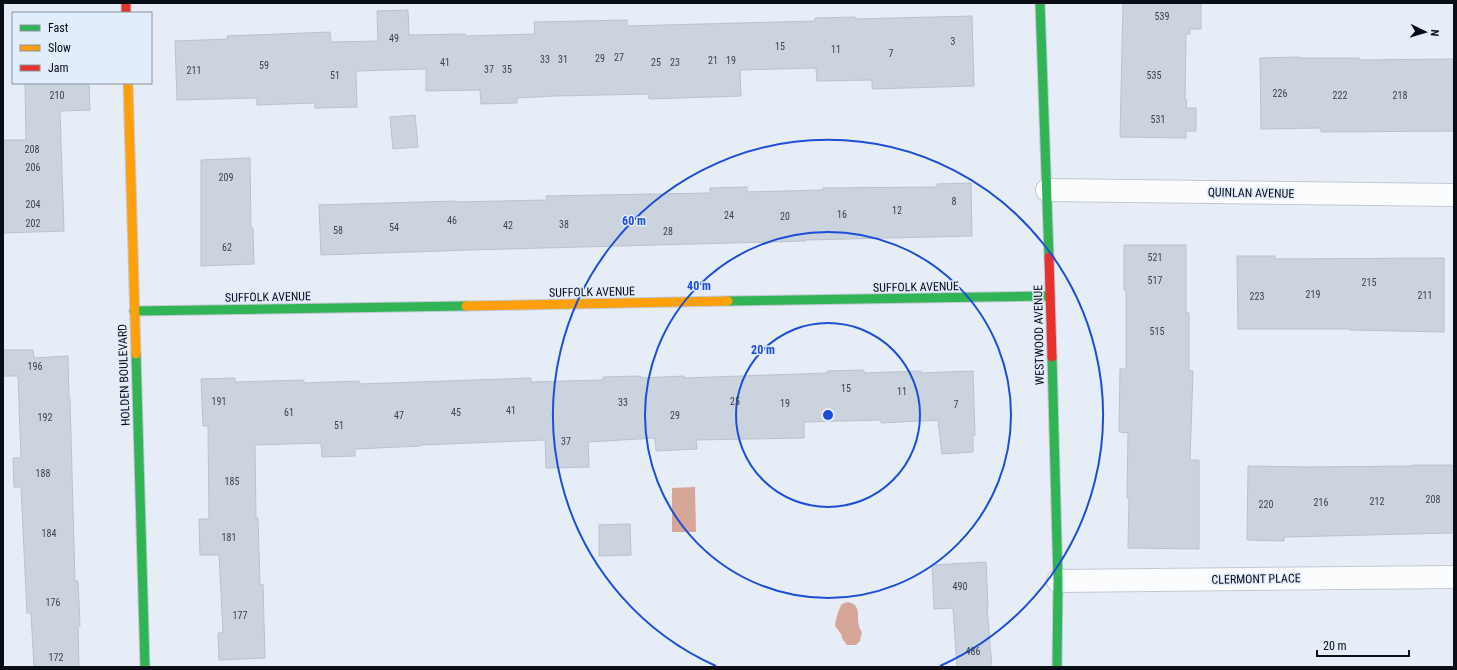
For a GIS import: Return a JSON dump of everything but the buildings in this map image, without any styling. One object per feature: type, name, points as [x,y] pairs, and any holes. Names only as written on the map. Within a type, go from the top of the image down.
[{"type":"street","name":"WESTWOOD AVENUE","points":[[1040,3],[1058,581],[1057,667]]},
{"type":"street","name":"HOLDEN BOULEVARD","points":[[128,84],[146,667]]},
{"type":"street","name":"QUINLAN AVENUE","points":[[1047,190],[1454,195]]},
{"type":"street","name":"SUFFOLK AVENUE","points":[[134,311],[1050,296]]},
{"type":"street","name":"CLERMONT PLACE","points":[[1058,581],[1454,577]]},
{"type":"shaded area","points":[[695,487],[696,532],[672,532],[672,488]]},
{"type":"shaded area","points":[[848,602],[853,604],[858,610],[858,623],[862,632],[860,641],[856,645],[847,645],[835,626],[837,615],[842,604]]},
{"type":"traffic: fast","points":[[1040,3],[1049,257]]},
{"type":"traffic: fast","points":[[728,301],[1050,296]]},
{"type":"traffic: fast","points":[[134,311],[466,306]]},
{"type":"traffic: fast","points":[[136,354],[145,667]]},
{"type":"traffic: fast","points":[[1052,357],[1058,581],[1057,667]]},
{"type":"traffic: slow","points":[[128,84],[136,354]]},
{"type":"traffic: slow","points":[[466,306],[728,301]]},
{"type":"traffic: jam","points":[[126,3],[126,12]]},
{"type":"traffic: jam","points":[[1049,257],[1052,357]]}]
